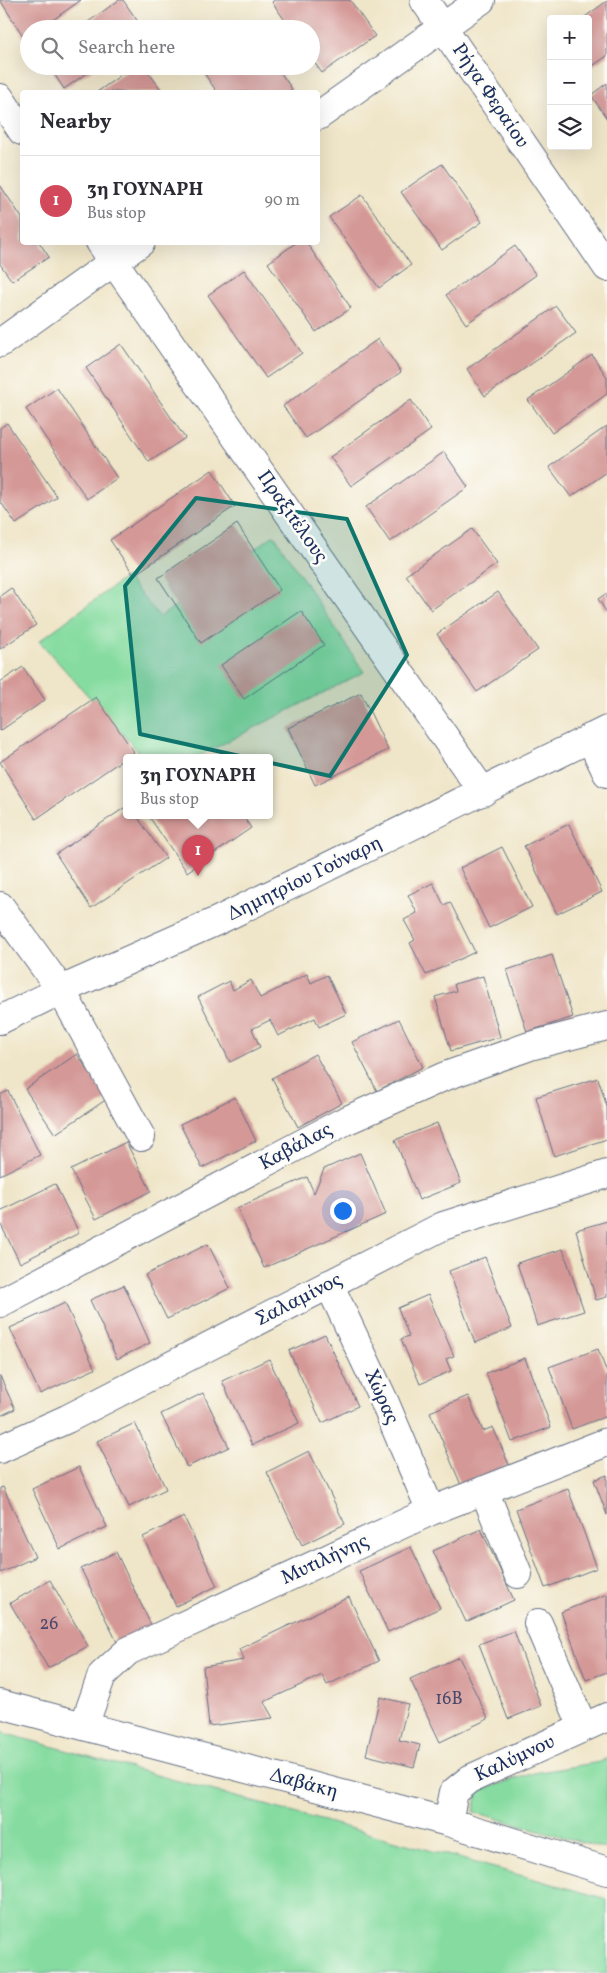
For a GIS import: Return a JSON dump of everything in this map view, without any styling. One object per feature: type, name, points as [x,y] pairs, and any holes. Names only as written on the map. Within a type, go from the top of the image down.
[{"type":"street","name":"Ρήγα Φεραίου","points":[[424,0],[607,267]]},
{"type":"street","points":[[320,115],[480,0]]},
{"type":"street","points":[[0,98],[20,128]]},
{"type":"street","points":[[0,343],[107,252],[131,245]]},
{"type":"street","name":"Πραξιτέλους","points":[[107,252],[483,792]]},
{"type":"street","points":[[599,734],[607,773]]},
{"type":"street","name":"Δημητρίου Γούναρη","points":[[0,1020],[61,990],[217,921],[599,734]]},
{"type":"street","points":[[0,906],[61,990],[141,1137]]},
{"type":"street","name":"Καβάλας","points":[[0,1304],[352,1118],[443,1077],[530,1046],[607,1026]]},
{"type":"street","name":"Σαλαμίνος","points":[[0,1449],[76,1415],[443,1226],[607,1174]]},
{"type":"street","name":"Χώρας","points":[[329,1284],[385,1404],[431,1511]]},
{"type":"street","name":"Μυτιλήνης","points":[[84,1726],[102,1675],[128,1651],[431,1511],[607,1442]]},
{"type":"street","points":[[484,1490],[518,1574]]},
{"type":"street","points":[[538,1623],[595,1722]]},
{"type":"street","name":"Δαβάκη","points":[[0,1704],[448,1822],[607,1871]]},
{"type":"street","name":"Καλύμνου","points":[[448,1822],[454,1792],[470,1779],[595,1722]]},
{"type":"highlighted area","points":[[196,498],[347,519],[407,655],[330,776],[140,734],[125,586]]},
{"type":"green space","points":[[274,535],[364,672],[203,754],[140,754],[39,641],[126,577],[160,617]]},
{"type":"green space","points":[[0,1732],[607,1899],[607,1973],[0,1973]]},
{"type":"green space","points":[[607,1758],[607,1849],[474,1812],[478,1791],[534,1773],[600,1762]]},
{"type":"building","points":[[0,0],[81,0],[53,20],[20,20],[20,31]]},
{"type":"building","points":[[119,0],[123,0],[137,20],[91,20]]},
{"type":"building","points":[[274,0],[350,0],[375,36],[322,73],[320,70],[320,20],[285,20],[272,2]]},
{"type":"building","points":[[607,1],[607,56],[592,66],[592,15],[588,15]]},
{"type":"building","points":[[55,75],[84,75],[64,89]]},
{"type":"building","points":[[121,75],[151,75],[162,90],[100,90]]},
{"type":"building","points":[[205,75],[282,75],[292,89],[291,90],[216,90]]},
{"type":"building","points":[[607,83],[607,119],[592,96],[592,94]]},
{"type":"building","points":[[442,164],[482,222],[442,250],[401,192]]},
{"type":"building","points":[[0,185],[20,215],[20,245],[41,245],[49,257],[12,281],[0,264]]},
{"type":"building","points":[[362,195],[411,265],[379,288],[329,217]]},
{"type":"building","points":[[293,245],[308,245],[351,308],[316,332],[268,263]]},
{"type":"building","points":[[515,246],[536,275],[466,324],[446,295]]},
{"type":"building","points":[[244,270],[302,353],[266,378],[208,295]]},
{"type":"building","points":[[556,306],[576,333],[485,396],[467,369]]},
{"type":"building","points":[[378,339],[401,372],[306,438],[283,406]]},
{"type":"building","points":[[121,344],[185,438],[149,462],[86,368]]},
{"type":"building","points":[[592,355],[607,377],[607,394],[552,433],[528,400]]},
{"type":"building","points":[[57,388],[117,478],[87,499],[26,409]]},
{"type":"building","points":[[411,400],[431,430],[351,486],[330,457]]},
{"type":"building","points":[[7,423],[57,497],[16,524],[0,501],[0,428]]},
{"type":"building","points":[[607,426],[607,472],[571,497],[549,467]]},
{"type":"building","points":[[444,452],[468,487],[390,542],[366,507]]},
{"type":"building","points":[[212,470],[235,506],[134,575],[110,540]]},
{"type":"building","points":[[237,524],[280,590],[201,643],[158,578]]},
{"type":"building","points":[[472,529],[497,564],[431,610],[406,575]]},
{"type":"building","points":[[11,588],[36,625],[0,649],[0,596]]},
{"type":"building","points":[[498,592],[538,650],[477,692],[437,634]]},
{"type":"building","points":[[607,593],[607,613],[598,599]]},
{"type":"building","points":[[301,611],[324,645],[244,699],[221,665]]},
{"type":"building","points":[[23,667],[45,700],[0,731],[0,682]]},
{"type":"building","points":[[361,693],[388,750],[315,785],[288,728]]},
{"type":"building","points":[[96,697],[134,752],[123,754],[123,760],[36,819],[0,762]]},
{"type":"building","points":[[123,809],[123,819],[139,819],[166,858],[91,908],[56,854]]},
{"type":"building","points":[[151,819],[245,819],[251,828],[187,872]]},
{"type":"building","points":[[569,824],[602,892],[557,914],[524,846]]},
{"type":"building","points":[[502,847],[532,907],[489,928],[460,868]]},
{"type":"building","points":[[433,883],[444,905],[450,902],[475,952],[426,975],[410,943],[415,940],[404,920],[417,913],[408,895]]},
{"type":"building","points":[[552,955],[573,1017],[527,1032],[507,970]]},
{"type":"building","points":[[307,974],[311,983],[327,975],[346,1014],[319,1027],[315,1018],[278,1036],[270,1020],[252,1029],[260,1047],[230,1062],[198,997],[229,981],[233,990],[251,980],[260,998]]},
{"type":"building","points":[[483,976],[500,1037],[451,1051],[435,997],[456,991],[454,984]]},
{"type":"building","points":[[399,1019],[423,1067],[377,1091],[352,1042]]},
{"type":"building","points":[[77,1054],[107,1099],[55,1134],[25,1089]]},
{"type":"building","points":[[315,1054],[342,1103],[298,1127],[272,1078]]},
{"type":"building","points":[[598,1078],[607,1107],[607,1139],[554,1156],[536,1097]]},
{"type":"building","points":[[8,1091],[40,1155],[0,1175],[0,1095]]},
{"type":"building","points":[[235,1097],[256,1141],[202,1168],[180,1124]]},
{"type":"building","points":[[437,1123],[461,1183],[419,1200],[395,1140]]},
{"type":"building","points":[[126,1142],[151,1191],[96,1219],[71,1170]]},
{"type":"building","points":[[360,1153],[386,1214],[264,1268],[237,1208],[307,1177],[314,1193],[324,1169]]},
{"type":"building","points":[[55,1184],[79,1233],[20,1263],[0,1223],[0,1211]]},
{"type":"building","points":[[607,1221],[607,1297],[596,1300],[576,1230]]},
{"type":"building","points":[[208,1244],[230,1288],[167,1319],[145,1275]]},
{"type":"building","points":[[563,1249],[584,1311],[537,1326],[517,1263]]},
{"type":"building","points":[[485,1257],[512,1328],[475,1343],[449,1271]]},
{"type":"building","points":[[124,1285],[150,1343],[117,1359],[90,1300]]},
{"type":"building","points":[[428,1295],[454,1356],[446,1359],[451,1371],[420,1384],[401,1339],[409,1336],[398,1308]]},
{"type":"building","points":[[65,1303],[95,1369],[40,1394],[10,1328]]},
{"type":"building","points":[[325,1334],[358,1406],[322,1423],[289,1351]]},
{"type":"building","points":[[598,1349],[607,1373],[607,1416],[572,1429],[549,1367]]},
{"type":"building","points":[[525,1358],[551,1427],[512,1442],[486,1373]]},
{"type":"building","points":[[269,1359],[299,1423],[252,1445],[222,1381]]},
{"type":"building","points":[[0,1376],[15,1409],[0,1416]]},
{"type":"building","points":[[203,1393],[229,1447],[187,1467],[161,1414]]},
{"type":"building","points":[[468,1396],[483,1431],[493,1427],[509,1465],[461,1485],[430,1412]]},
{"type":"building","points":[[135,1423],[166,1489],[129,1507],[97,1441]]},
{"type":"building","points":[[309,1451],[345,1524],[302,1545],[267,1472]]},
{"type":"building","points":[[79,1467],[107,1527],[60,1549],[32,1489]]},
{"type":"building","points":[[607,1475],[607,1515],[594,1480]]},
{"type":"building","points":[[3,1487],[35,1557],[0,1573],[0,1488]]},
{"type":"building","points":[[568,1489],[597,1568],[545,1588],[516,1509]]},
{"type":"building","points":[[184,1517],[217,1586],[176,1606],[143,1537]]},
{"type":"building","points":[[481,1529],[514,1600],[466,1622],[433,1551]]},
{"type":"building","points":[[411,1547],[440,1608],[388,1632],[359,1571]]},
{"type":"building","points":[[116,1552],[151,1625],[117,1642],[81,1569]]},
{"type":"building","points":[[50,1580],[88,1646],[48,1668],[10,1603]]},
{"type":"building","points":[[607,1594],[607,1672],[586,1680],[561,1612]]},
{"type":"building","points":[[349,1597],[379,1661],[327,1685],[322,1675],[264,1702],[273,1718],[209,1726],[203,1667],[244,1660],[239,1649]]},
{"type":"building","points":[[514,1631],[541,1706],[508,1719],[479,1644]]},
{"type":"building","points":[[459,1657],[488,1719],[440,1742],[410,1679]]},
{"type":"building","points":[[380,1697],[408,1704],[399,1740],[420,1745],[414,1767],[366,1755]]},
{"type":"place","name":"3η ΓΟΥΝΑΡΗ","points":[[198,876]]}]
